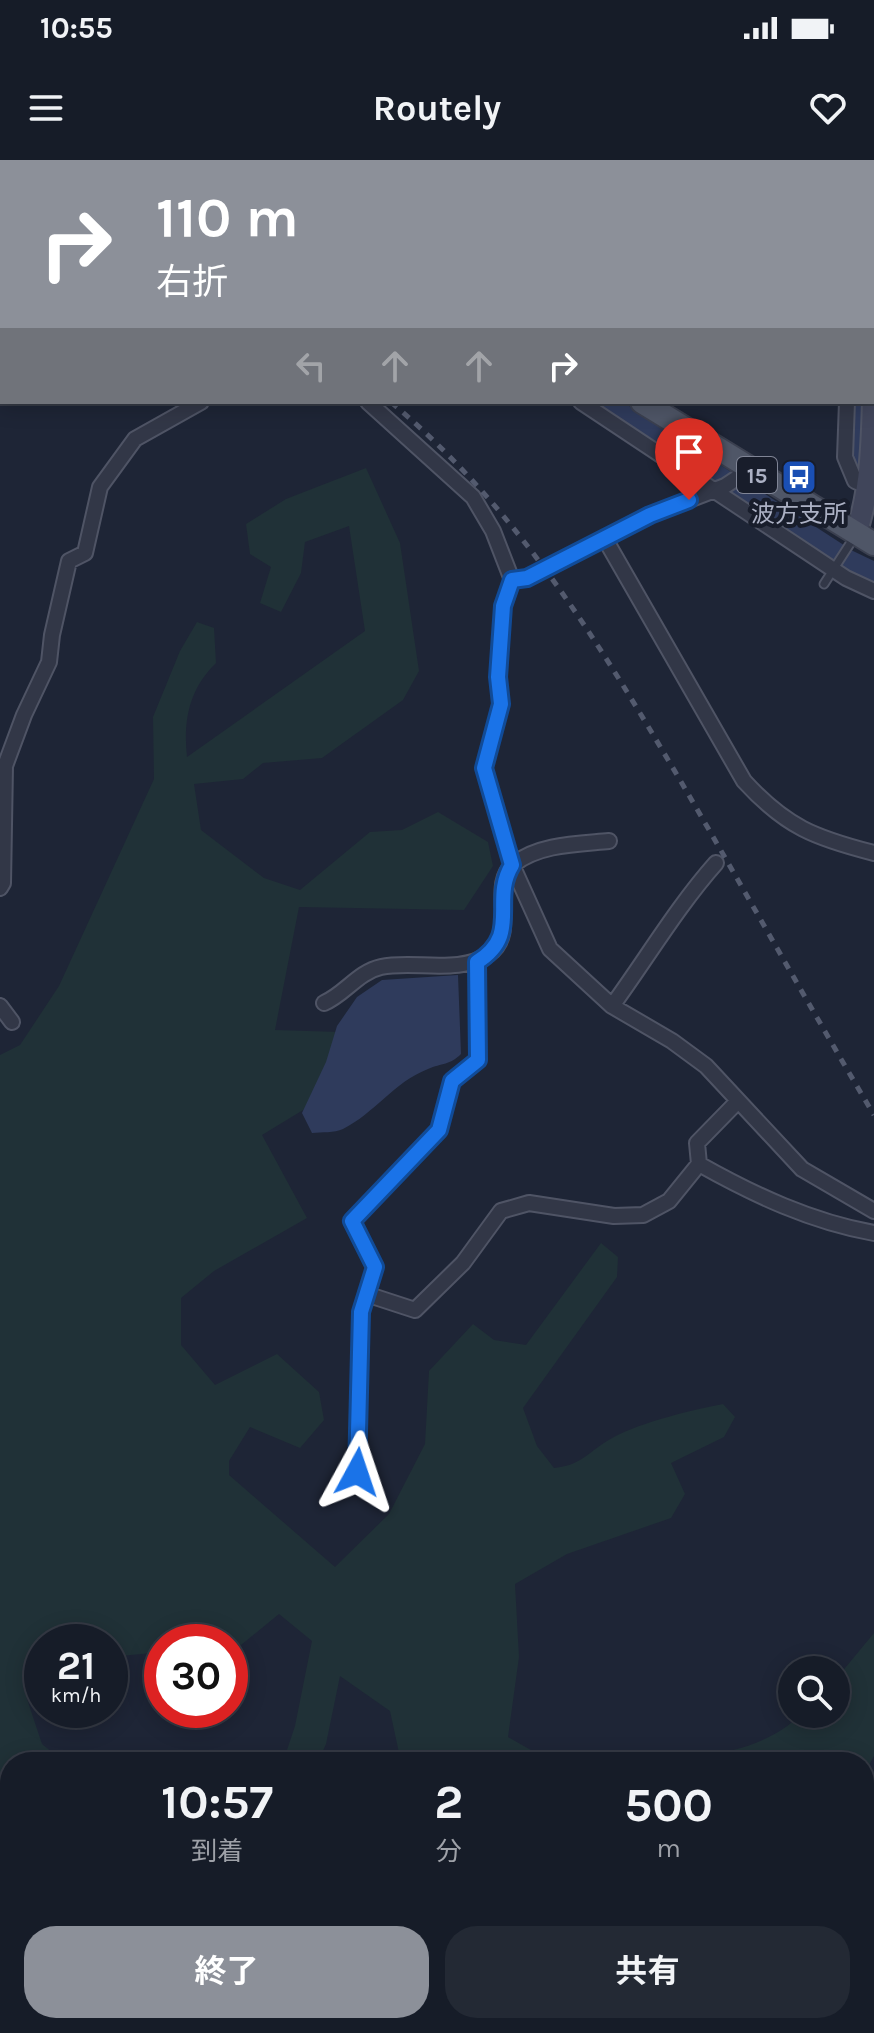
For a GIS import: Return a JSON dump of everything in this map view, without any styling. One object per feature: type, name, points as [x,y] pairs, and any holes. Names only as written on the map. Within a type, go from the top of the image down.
[{"type":"main road","name":"15","points":[[650,404],[746,472],[860,541]]},
{"type":"street","points":[[0,888],[3,883],[5,766],[49,662],[69,561],[85,553],[100,487],[135,439],[197,404]]},
{"type":"street","points":[[370,404],[473,497],[493,531],[512,580],[503,606],[498,677],[501,704],[484,768],[512,865],[550,949],[612,1006],[695,1058],[802,1169],[874,1211]]},
{"type":"street","points":[[584,404],[722,488],[874,591]]},
{"type":"street","points":[[847,404],[845,457],[855,481],[867,486]]},
{"type":"street","points":[[860,541],[872,404]]},
{"type":"street","points":[[512,580],[527,578],[650,515],[722,488],[746,472]]},
{"type":"street","points":[[605,539],[744,781],[771,811],[795,827],[823,840],[874,853]]},
{"type":"street","points":[[324,1003],[340,996],[361,975],[380,967],[477,962],[493,952],[503,935],[503,880],[512,865],[559,846],[609,841]]},
{"type":"street","points":[[612,1006],[673,922],[686,896],[716,863]]},
{"type":"street","points":[[357,1472],[360,1426],[357,1364],[361,1312],[375,1267],[352,1221],[439,1130],[452,1081],[478,1060],[477,962]]},
{"type":"street","points":[[0,1006],[12,1022]]},
{"type":"street","points":[[366,1294],[415,1310],[463,1263],[501,1211],[529,1203],[614,1216],[643,1215],[669,1201],[699,1164],[697,1143],[738,1101]]},
{"type":"street","points":[[699,1164],[745,1190],[799,1212],[874,1233]]},
{"type":"lane","points":[[824,584],[835,567],[860,541]]},
{"type":"shaded area","points":[[366,468],[400,543],[419,671],[403,700],[322,758],[263,763],[243,779],[194,784],[201,830],[264,878],[300,890],[370,832],[402,830],[438,812],[488,842],[493,866],[464,910],[299,907],[275,1030],[340,1032],[313,1104],[262,1135],[307,1218],[214,1271],[181,1298],[181,1345],[215,1385],[277,1354],[319,1392],[324,1420],[300,1448],[250,1427],[229,1461],[229,1475],[335,1567],[389,1514],[425,1444],[429,1371],[473,1324],[494,1340],[526,1345],[601,1243],[618,1257],[617,1277],[523,1408],[537,1446],[554,1468],[573,1464],[625,1432],[667,1417],[723,1404],[735,1417],[724,1437],[671,1463],[685,1494],[671,1518],[567,1554],[515,1584],[519,1657],[508,1737],[534,1752],[399,1752],[390,1711],[340,1676],[322,1752],[286,1752],[295,1726],[312,1641],[279,1614],[248,1639],[248,1624],[144,1624],[144,1654],[128,1655],[128,1624],[24,1624],[24,1728],[37,1728],[42,1744],[52,1752],[0,1752],[0,1055],[20,1045],[59,986],[154,779],[153,717],[180,651],[197,622],[214,628],[216,663],[200,684],[190,706],[186,731],[187,757],[365,631],[349,526],[305,542],[301,573],[281,612],[260,603],[271,567],[250,554],[246,524],[286,499]]},
{"type":"shaded area","points":[[874,1633],[874,1752],[725,1752],[764,1739],[784,1728],[850,1728],[850,1662]]},
{"type":"water","points":[[596,404],[626,404],[853,551],[874,561],[874,587]]},
{"type":"water","points":[[458,975],[461,1054],[416,1075],[343,1129],[312,1133],[302,1113],[326,1062],[337,1026],[357,997],[382,980]]},
{"type":"waterway","points":[[857,465],[858,404]]},
{"type":"railway","points":[[393,404],[478,487],[552,578],[585,626],[680,780],[874,1115]]},
{"type":"place","name":"波方支所","points":[[799,477]]},
{"type":"route","points":[[357,1472],[360,1426],[357,1364],[361,1312],[375,1267],[352,1221],[439,1130],[443,1104],[452,1081],[478,1060],[477,962],[493,952],[503,935],[503,880],[512,865],[484,768],[486,750],[501,704],[498,677],[503,606],[512,580],[527,578],[650,515],[689,500]]}]
